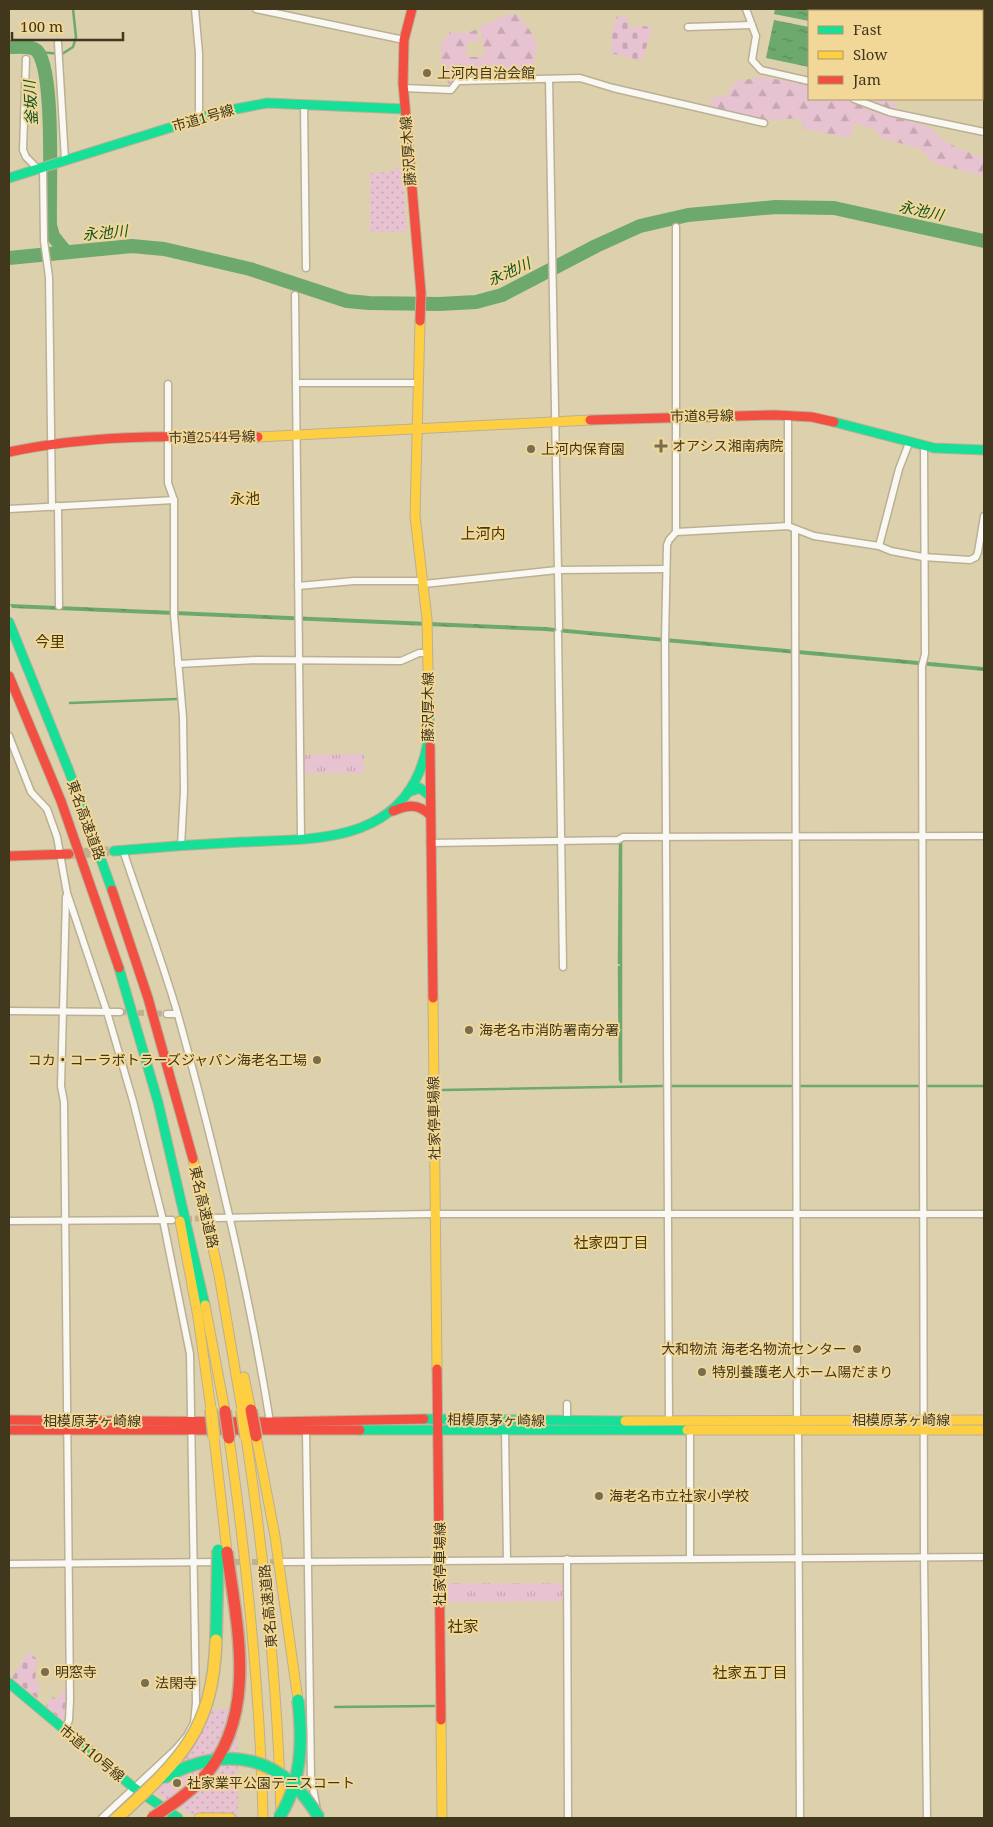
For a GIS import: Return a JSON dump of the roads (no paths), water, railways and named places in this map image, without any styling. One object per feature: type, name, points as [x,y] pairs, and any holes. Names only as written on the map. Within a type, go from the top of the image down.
[{"type":"main road","name":"藤沢厚木線","points":[[119,850],[301,838],[359,829],[392,811],[408,792],[422,766],[430,741],[427,623],[415,516],[421,293],[403,88],[404,40],[412,9]]},
{"type":"main road","name":"市道1号線","points":[[9,178],[234,108],[267,103],[404,109]]},
{"type":"main road","name":"市道8号線","points":[[416,429],[555,421],[788,415],[820,419],[924,447],[960,452],[984,450]]},
{"type":"main road","name":"市道2544号線","points":[[9,452],[51,443],[87,439],[298,436],[416,429]]},
{"type":"main road","name":"東名高速道路","points":[[9,622],[52,725],[129,938],[166,1060],[198,1182],[251,1436],[265,1566],[277,1720],[281,1800],[280,1818]]},
{"type":"main road","name":"東名高速道路","points":[[9,676],[60,799],[69,852],[129,1002],[165,1131],[203,1289],[225,1411],[251,1606],[263,1818]]},
{"type":"main road","name":"社家停車場線","points":[[430,741],[442,1818]]},
{"type":"main road","points":[[408,792],[420,788],[430,796]]},
{"type":"main road","points":[[392,811],[413,804],[421,806],[430,815]]},
{"type":"main road","points":[[9,856],[69,852]]},
{"type":"main road","points":[[152,1818],[187,1793],[208,1773],[224,1750],[234,1723],[239,1698],[240,1670],[222,1551],[211,1409],[198,1317],[165,1131]]},
{"type":"main road","name":"相模原茅ヶ崎線","points":[[9,1420],[68,1426]]},
{"type":"main road","name":"相模原茅ヶ崎線","points":[[191,1426],[270,1422],[438,1425],[506,1430],[690,1431],[798,1426],[925,1425],[984,1420]]},
{"type":"main road","name":"相模原茅ヶ崎線","points":[[9,1430],[68,1426],[191,1426],[306,1431],[567,1421],[798,1426]]},
{"type":"main road","name":"相模原茅ヶ崎線","points":[[925,1425],[984,1430]]},
{"type":"main road","points":[[251,1436],[275,1536],[302,1735],[300,1763],[291,1798],[280,1818]]},
{"type":"main road","points":[[117,1818],[149,1787],[194,1736],[209,1701],[222,1551]]},
{"type":"main road","name":"市道110号線","points":[[9,1683],[132,1787],[178,1818]]},
{"type":"main road","points":[[149,1787],[169,1774],[200,1761],[221,1757],[243,1758],[263,1764],[292,1781],[309,1798],[319,1818]]},
{"type":"main road","points":[[199,1818],[231,1818]]},
{"type":"street","points":[[195,9],[199,53],[199,118]]},
{"type":"street","points":[[256,9],[279,11],[404,40]]},
{"type":"street","points":[[746,9],[756,36],[752,60],[761,70],[808,81]]},
{"type":"street","points":[[688,27],[752,25]]},
{"type":"street","points":[[58,43],[59,54],[49,165],[45,243],[49,277],[51,443],[59,606]]},
{"type":"street","points":[[26,59],[23,150],[26,157],[49,165]]},
{"type":"street","points":[[403,88],[451,90],[458,81],[549,79],[592,81],[613,88],[764,123]]},
{"type":"street","points":[[549,79],[563,967]]},
{"type":"street","points":[[857,100],[889,112],[984,132]]},
{"type":"street","points":[[304,105],[306,268]]},
{"type":"street","points":[[676,227],[676,532]]},
{"type":"street","points":[[295,295],[301,838]]},
{"type":"street","points":[[296,383],[419,383]]},
{"type":"street","points":[[168,384],[168,483],[174,500],[174,613],[183,726],[184,792],[181,846]]},
{"type":"street","points":[[788,415],[788,526]]},
{"type":"street","points":[[879,546],[899,469],[909,443]]},
{"type":"street","points":[[924,447],[923,557],[925,654],[922,663],[925,1215],[924,1558],[927,1818]]},
{"type":"street","points":[[9,510],[174,500]]},
{"type":"street","points":[[669,1422],[665,838],[665,640],[668,540],[676,532],[788,526],[814,536],[879,546],[891,551],[923,557],[970,560],[976,557],[984,516]]},
{"type":"street","points":[[795,529],[794,837],[800,1818]]},
{"type":"street","points":[[298,586],[354,581],[423,582],[557,570],[666,569]]},
{"type":"street","points":[[178,664],[299,660],[401,661],[419,653],[428,653]]},
{"type":"street","points":[[9,736],[31,792],[50,814],[58,840],[69,852],[66,894],[61,1086],[64,1102],[70,1700],[69,1720],[65,1730]]},
{"type":"street","points":[[430,844],[665,838],[984,836]]},
{"type":"street","points":[[119,850],[177,1014],[230,1217],[246,1290],[270,1422]]},
{"type":"street","points":[[66,894],[107,1012],[133,1101],[163,1220],[190,1354],[194,1723],[187,1736],[176,1749],[132,1787],[102,1818]]},
{"type":"street","points":[[9,1011],[120,1012]]},
{"type":"street","points":[[167,1014],[177,1014]]},
{"type":"street","points":[[215,1218],[436,1214],[984,1214]]},
{"type":"street","points":[[9,1221],[172,1220]]},
{"type":"street","points":[[567,1404],[567,1421]]},
{"type":"street","points":[[506,1430],[507,1560]]},
{"type":"street","points":[[306,1431],[311,1778],[319,1818]]},
{"type":"street","points":[[690,1431],[690,1559]]},
{"type":"street","points":[[284,1562],[984,1557]]},
{"type":"street","points":[[567,1559],[568,1818]]},
{"type":"street","points":[[9,1564],[234,1562]]},
{"type":"water","points":[[775,9],[906,9],[808,10],[808,21],[774,14]]},
{"type":"water","points":[[774,20],[808,27],[808,67],[766,58]]},
{"type":"water","points":[[10,604],[544,627],[984,667],[984,671],[545,631],[12,608]]},
{"type":"waterway","points":[[38,52],[62,54],[73,47],[76,37],[73,9]]},
{"type":"waterway","name":"釜坂川","points":[[9,47],[25,47],[36,50],[43,65],[49,108],[50,225],[53,236],[65,251]]},
{"type":"waterway","name":"永池川","points":[[9,258],[132,246],[164,249],[250,269],[347,301],[439,304],[476,302],[502,295],[596,246],[640,226],[688,215],[776,207],[834,208],[984,241]]},
{"type":"waterway","points":[[70,703],[177,699]]},
{"type":"waterway","points":[[621,842],[621,1082]]},
{"type":"waterway","points":[[619,963],[620,844]]},
{"type":"waterway","points":[[619,967],[620,1080]]},
{"type":"waterway","points":[[443,1090],[662,1086],[984,1086]]},
{"type":"waterway","points":[[335,1707],[434,1706]]},
{"type":"tunnel","points":[[69,854],[114,851]]},
{"type":"tunnel","points":[[120,1012],[167,1014]]},
{"type":"tunnel","points":[[186,1219],[208,1218]]},
{"type":"tunnel","points":[[234,1562],[280,1562]]},
{"type":"place","name":"上河内自治会館","points":[[427,73]]},
{"type":"place","name":"オアシス湘南病院","points":[[661,446]]},
{"type":"place","name":"上河内保育園","points":[[531,449]]},
{"type":"place","name":"海老名市消防署南分署","points":[[469,1030]]},
{"type":"place","name":"コカ・コーラボトラーズジャパン海老名工場","points":[[317,1060]]},
{"type":"place","name":"大和物流 海老名物流センター","points":[[857,1349]]},
{"type":"place","name":"特別養護老人ホーム陽だまり","points":[[702,1372]]},
{"type":"place","name":"海老名市立社家小学校","points":[[599,1496]]},
{"type":"place","name":"明窓寺","points":[[45,1672]]},
{"type":"place","name":"法閑寺","points":[[145,1683]]},
{"type":"place","name":"社家業平公園テニスコート","points":[[177,1783]]},
{"type":"district","name":"永池","points":[[245,499]]},
{"type":"district","name":"上河内","points":[[483,534]]},
{"type":"district","name":"今里","points":[[50,642]]},
{"type":"district","name":"社家四丁目","points":[[611,1243]]},
{"type":"district","name":"社家","points":[[463,1626]]},
{"type":"district","name":"社家五丁目","points":[[750,1673]]}]
